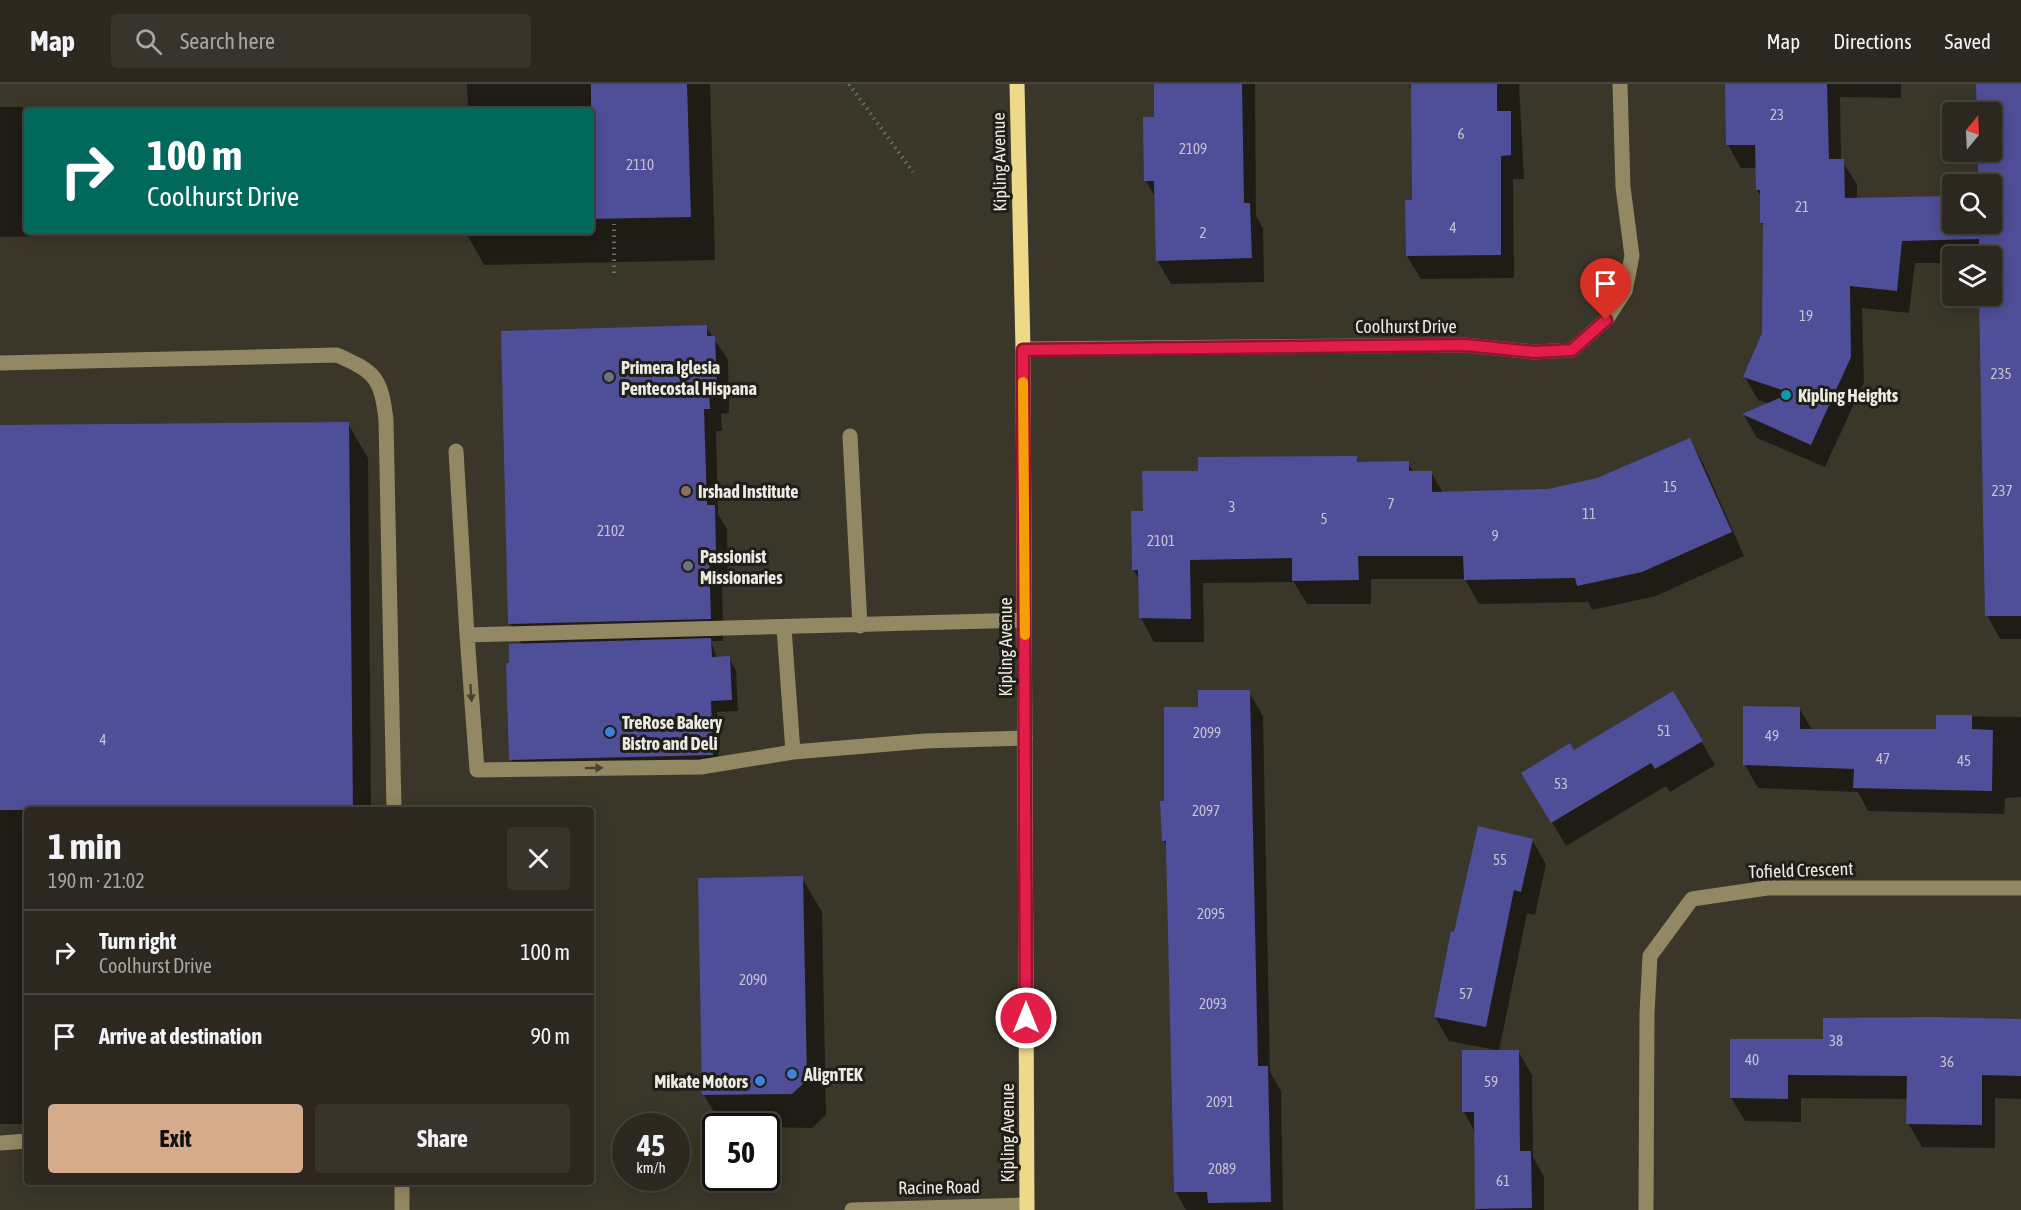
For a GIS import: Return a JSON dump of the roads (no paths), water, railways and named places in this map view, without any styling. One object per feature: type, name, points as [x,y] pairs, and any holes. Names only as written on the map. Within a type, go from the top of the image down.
[{"type":"main road","name":"Kipling Avenue","points":[[1017,84],[1023,350],[1027,1207]]},
{"type":"street","name":"Coolhurst Drive","points":[[1023,350],[1465,345],[1534,352],[1572,350],[1606,320],[1625,291],[1632,256],[1623,187],[1620,84]]},
{"type":"street","points":[[0,363],[337,355],[367,368],[382,391],[386,420],[394,807]]},
{"type":"street","points":[[850,436],[860,626]]},
{"type":"street","points":[[456,452],[477,770],[701,767],[793,752],[925,741],[1025,738]]},
{"type":"street","points":[[467,635],[1024,620]]},
{"type":"street","points":[[784,628],[793,752]]},
{"type":"street","name":"Tofield Crescent","points":[[1646,1210],[1647,1013],[1650,956],[1692,899],[1767,888],[2021,888]]},
{"type":"street","points":[[0,1143],[24,1141]]},
{"type":"street","points":[[402,1185],[402,1210]]},
{"type":"street","name":"Racine Road","points":[[852,1210],[1027,1207]]},
{"type":"place","name":"Primera Iglesia Pentecostal Hispana","points":[[609,377]]},
{"type":"place","name":"Kipling Heights","points":[[1786,395]]},
{"type":"place","name":"Irshad Institute","points":[[686,491]]},
{"type":"place","name":"Passionist Missionaries","points":[[688,566]]},
{"type":"place","name":"TreRose Bakery Bistro and Deli","points":[[610,732]]},
{"type":"place","name":"AlignTEK","points":[[792,1074]]},
{"type":"place","name":"Mikate Motors","points":[[760,1081]]}]
